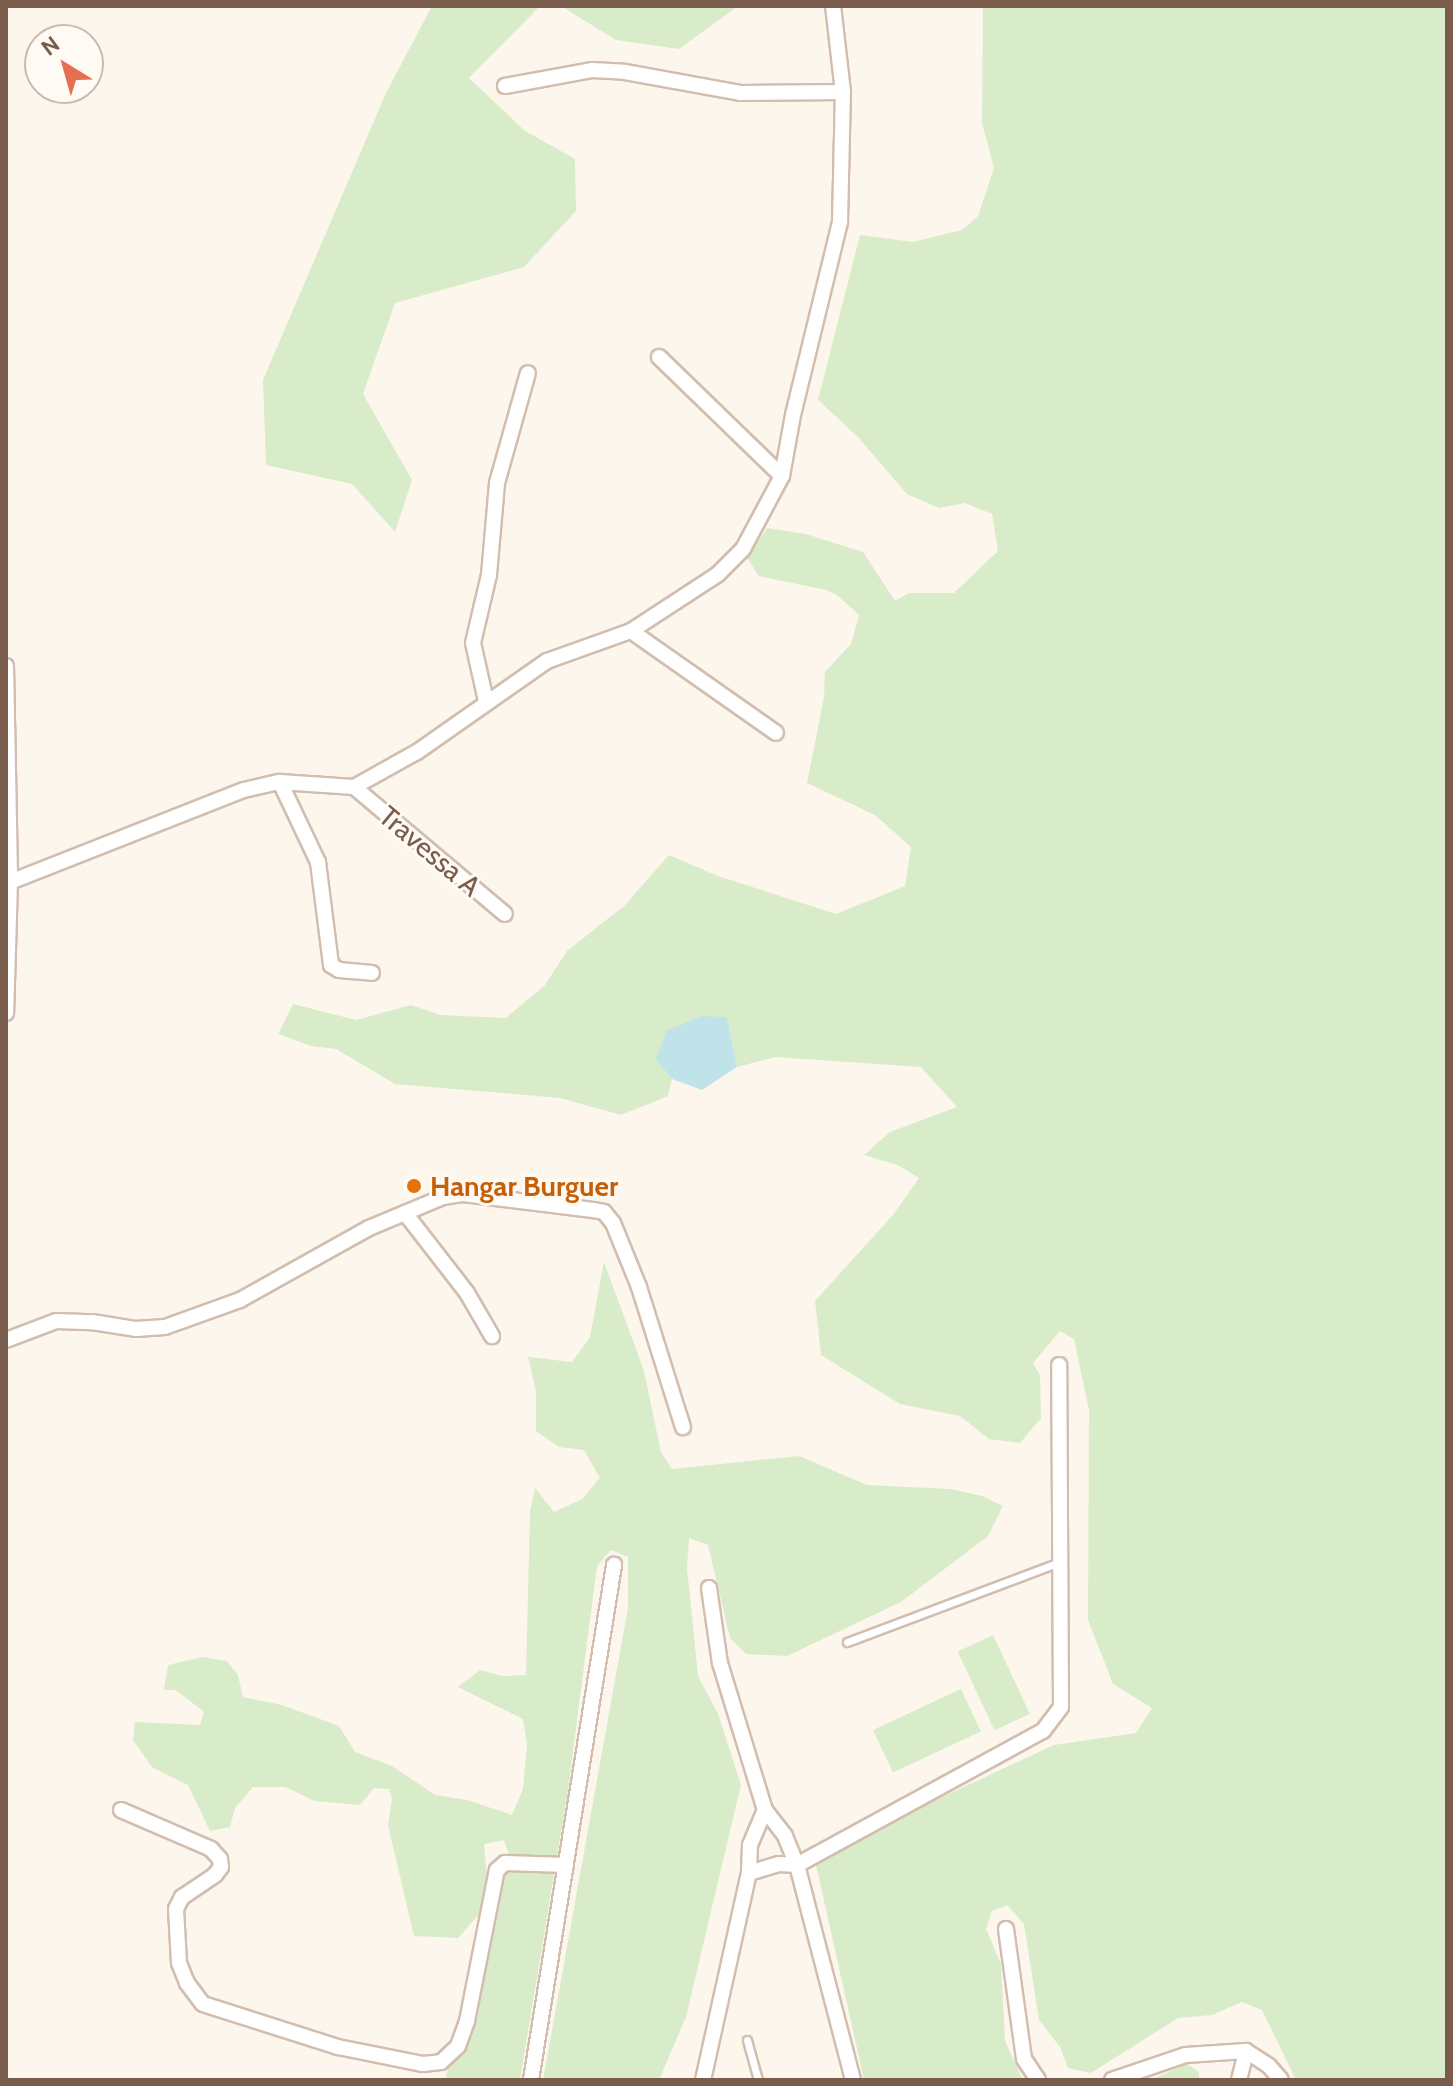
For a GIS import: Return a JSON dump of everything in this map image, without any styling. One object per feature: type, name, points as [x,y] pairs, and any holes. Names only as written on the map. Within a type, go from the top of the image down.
[{"type":"street","points":[[10,882],[244,790],[280,782],[354,787],[417,752],[547,661],[631,631],[718,574],[743,549],[782,476],[793,415],[840,222],[843,92],[833,6]]},
{"type":"street","points":[[505,86],[592,70],[625,72],[740,93],[843,92]]},
{"type":"street","points":[[659,357],[782,476]]},
{"type":"street","points":[[486,701],[473,643],[489,575],[497,483],[528,373]]},
{"type":"street","points":[[631,631],[776,733]]},
{"type":"street","points":[[6,666],[10,882],[6,1013]]},
{"type":"street","points":[[280,782],[318,862],[331,965],[339,970],[372,973]]},
{"type":"street","name":"Travessa A","points":[[354,787],[505,914]]},
{"type":"street","points":[[6,1340],[56,1321],[92,1322],[136,1329],[165,1327],[240,1300],[369,1228],[443,1197],[463,1194],[604,1212],[613,1223],[639,1287],[683,1427]]},
{"type":"street","points":[[405,1213],[467,1293],[492,1336]]},
{"type":"street","points":[[749,1873],[779,1864],[797,1865],[1043,1731],[1061,1707],[1059,1365]]},
{"type":"street","points":[[531,2080],[614,1565]]},
{"type":"street","points":[[709,1588],[720,1663],[765,1810],[785,1836],[797,1865],[853,2080]]},
{"type":"street","points":[[121,1810],[211,1849],[220,1859],[221,1867],[215,1875],[182,1897],[176,1909],[179,1963],[187,1983],[203,2004],[338,2047],[423,2064],[441,2062],[458,2046],[467,2021],[497,1870],[505,1863],[566,1865]]},
{"type":"street","points":[[706,2076],[749,1873],[750,1845],[765,1810]]},
{"type":"street","points":[[1006,1929],[1024,2059],[1038,2080]]},
{"type":"street","points":[[1112,2080],[1186,2055],[1246,2051],[1269,2066],[1281,2080]]},
{"type":"street","points":[[1239,2080],[1246,2051]]},
{"type":"lane","points":[[847,1642],[1062,1561]]},
{"type":"lane","points":[[747,2040],[758,2080]]},
{"type":"green space","points":[[432,6],[540,6],[469,78],[525,131],[575,159],[576,211],[524,267],[395,303],[363,394],[412,480],[395,532],[352,484],[266,465],[263,380],[386,93]]},
{"type":"green space","points":[[561,6],[738,6],[679,49],[616,40]]},
{"type":"green space","points":[[983,6],[1447,6],[1447,2080],[1296,2080],[1262,2010],[1242,2002],[1212,2015],[1178,2018],[1091,2073],[1068,2068],[1060,2047],[1039,2020],[1024,1924],[1007,1905],[992,1911],[986,1929],[1001,1964],[1005,2041],[1023,2080],[864,2080],[816,1865],[828,1850],[1054,1745],[1136,1733],[1152,1708],[1113,1684],[1088,1620],[1089,1410],[1074,1339],[1060,1331],[1033,1363],[1040,1375],[1041,1418],[1020,1443],[989,1439],[960,1416],[900,1404],[821,1355],[815,1301],[893,1215],[919,1178],[898,1165],[864,1155],[890,1132],[957,1107],[921,1067],[775,1057],[737,1067],[727,1018],[656,1060],[672,1079],[668,1096],[621,1115],[560,1098],[395,1084],[336,1049],[311,1046],[278,1034],[293,1004],[356,1020],[411,1005],[440,1015],[506,1018],[545,985],[567,951],[624,906],[669,855],[718,876],[836,914],[905,886],[911,847],[875,815],[807,783],[824,697],[825,672],[851,644],[859,615],[837,595],[826,590],[759,576],[747,558],[767,528],[806,534],[863,552],[895,601],[909,593],[954,593],[998,551],[992,514],[965,503],[939,508],[907,494],[858,437],[818,400],[860,235],[913,242],[962,230],[978,216],[994,168],[982,123]]},
{"type":"green space","points":[[604,1262],[644,1371],[661,1452],[672,1469],[799,1456],[867,1485],[950,1489],[982,1496],[1003,1506],[988,1536],[901,1602],[787,1656],[746,1654],[730,1638],[708,1545],[689,1538],[687,1568],[698,1676],[718,1714],[741,1785],[686,2017],[659,2080],[543,2080],[628,1608],[628,1557],[611,1550],[597,1566],[568,1790],[520,2080],[445,2080],[510,1858],[504,1840],[484,1844],[487,1875],[481,1912],[458,1938],[414,1936],[388,1825],[392,1798],[389,1789],[374,1788],[360,1805],[315,1801],[285,1787],[253,1787],[235,1808],[230,1827],[210,1831],[188,1785],[152,1767],[133,1740],[135,1722],[200,1725],[204,1712],[176,1690],[164,1690],[168,1665],[202,1657],[227,1661],[238,1675],[243,1697],[282,1705],[339,1726],[355,1752],[392,1766],[435,1795],[467,1800],[512,1815],[523,1789],[527,1744],[523,1719],[458,1687],[480,1670],[503,1676],[526,1675],[530,1512],[535,1488],[554,1512],[582,1499],[600,1478],[584,1450],[559,1447],[536,1431],[536,1392],[528,1357],[572,1362],[590,1337]]},
{"type":"green space","points":[[993,1635],[1030,1714],[994,1730],[958,1651]]},
{"type":"green space","points":[[961,1689],[981,1732],[893,1773],[873,1730]]},
{"type":"green space","points":[[1187,2064],[1199,2072],[1199,2080],[1150,2080]]},
{"type":"water","points":[[701,1016],[727,1017],[737,1067],[702,1090],[672,1079],[656,1060],[666,1031]]},
{"type":"place","name":"Hangar Burguer","points":[[414,1186]]}]
